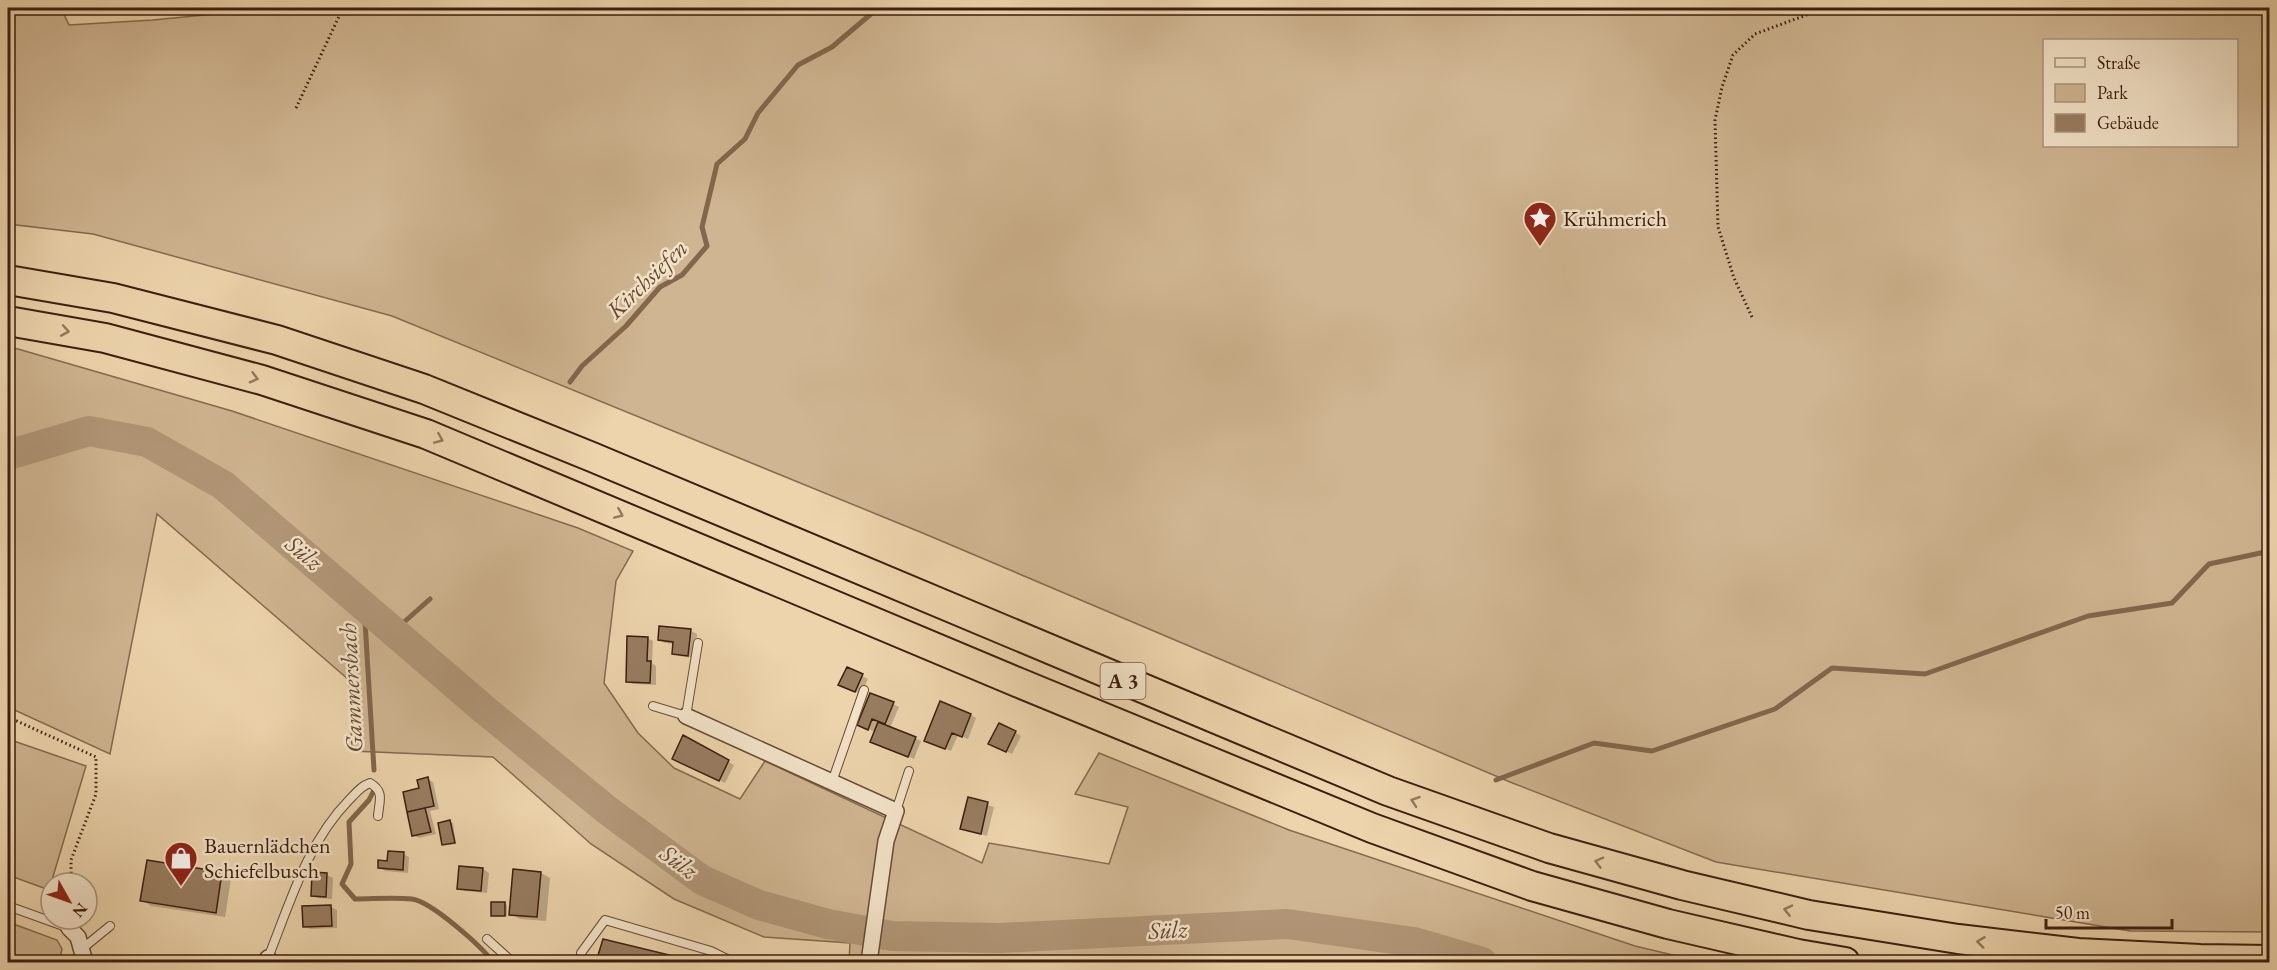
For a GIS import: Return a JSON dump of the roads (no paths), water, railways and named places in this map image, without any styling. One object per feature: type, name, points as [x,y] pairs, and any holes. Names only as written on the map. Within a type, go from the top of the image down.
[{"type":"highway","name":"A 3","points":[[8,280],[113,298],[277,340],[424,389],[592,457],[1388,791],[1549,848],[1682,885],[1809,915],[1958,939],[2078,953],[2270,960]]},
{"type":"highway","name":"A 3","points":[[8,321],[116,341],[262,380],[416,430],[1372,828],[1532,886],[1668,924],[1845,963]]},
{"type":"street","points":[[686,716],[896,811],[886,841],[869,963]]},
{"type":"street","points":[[72,931],[78,937],[84,955]]},
{"type":"lane","points":[[653,706],[686,716],[699,642]]},
{"type":"lane","points":[[832,782],[864,690]]},
{"type":"lane","points":[[896,811],[909,771]]},
{"type":"lane","points":[[268,961],[306,864],[316,844],[337,813],[363,785],[370,783],[380,792],[378,816]]},
{"type":"lane","points":[[8,906],[39,917]]},
{"type":"lane","points":[[583,963],[581,953],[605,920],[711,951],[733,963]]},
{"type":"lane","points":[[84,955],[110,927]]},
{"type":"lane","points":[[488,939],[508,958],[510,963]]},
{"type":"waterway","name":"Kirchsiefen","points":[[570,382],[582,366],[626,326],[660,287],[682,275],[707,246],[702,227],[717,164],[745,139],[758,113],[798,65],[832,47],[878,8]]},
{"type":"waterway","name":"Sülz","points":[[8,455],[89,431],[147,442],[223,485],[486,711],[607,810],[702,880],[759,905],[828,924],[892,936],[999,938],[1287,924],[1414,942],[1482,962]]},
{"type":"waterway","points":[[1496,780],[1594,743],[1652,751],[1775,709],[1832,668],[1925,674],[2088,616],[2172,603],[2209,564],[2270,551]]},
{"type":"waterway","name":"Kirchsiefen","points":[[394,631],[430,599]]},
{"type":"waterway","name":"Gammersbach","points":[[364,605],[374,770]]},
{"type":"waterway","name":"Gammersbach","points":[[373,792],[369,800],[349,822],[351,864],[342,884],[355,899],[405,898],[421,902],[456,926],[493,962]]},
{"type":"place","name":"Krühmerich","points":[[1540,247]]},
{"type":"place","name":"Bauernlädchen Schiefelbusch","points":[[181,887]]}]
